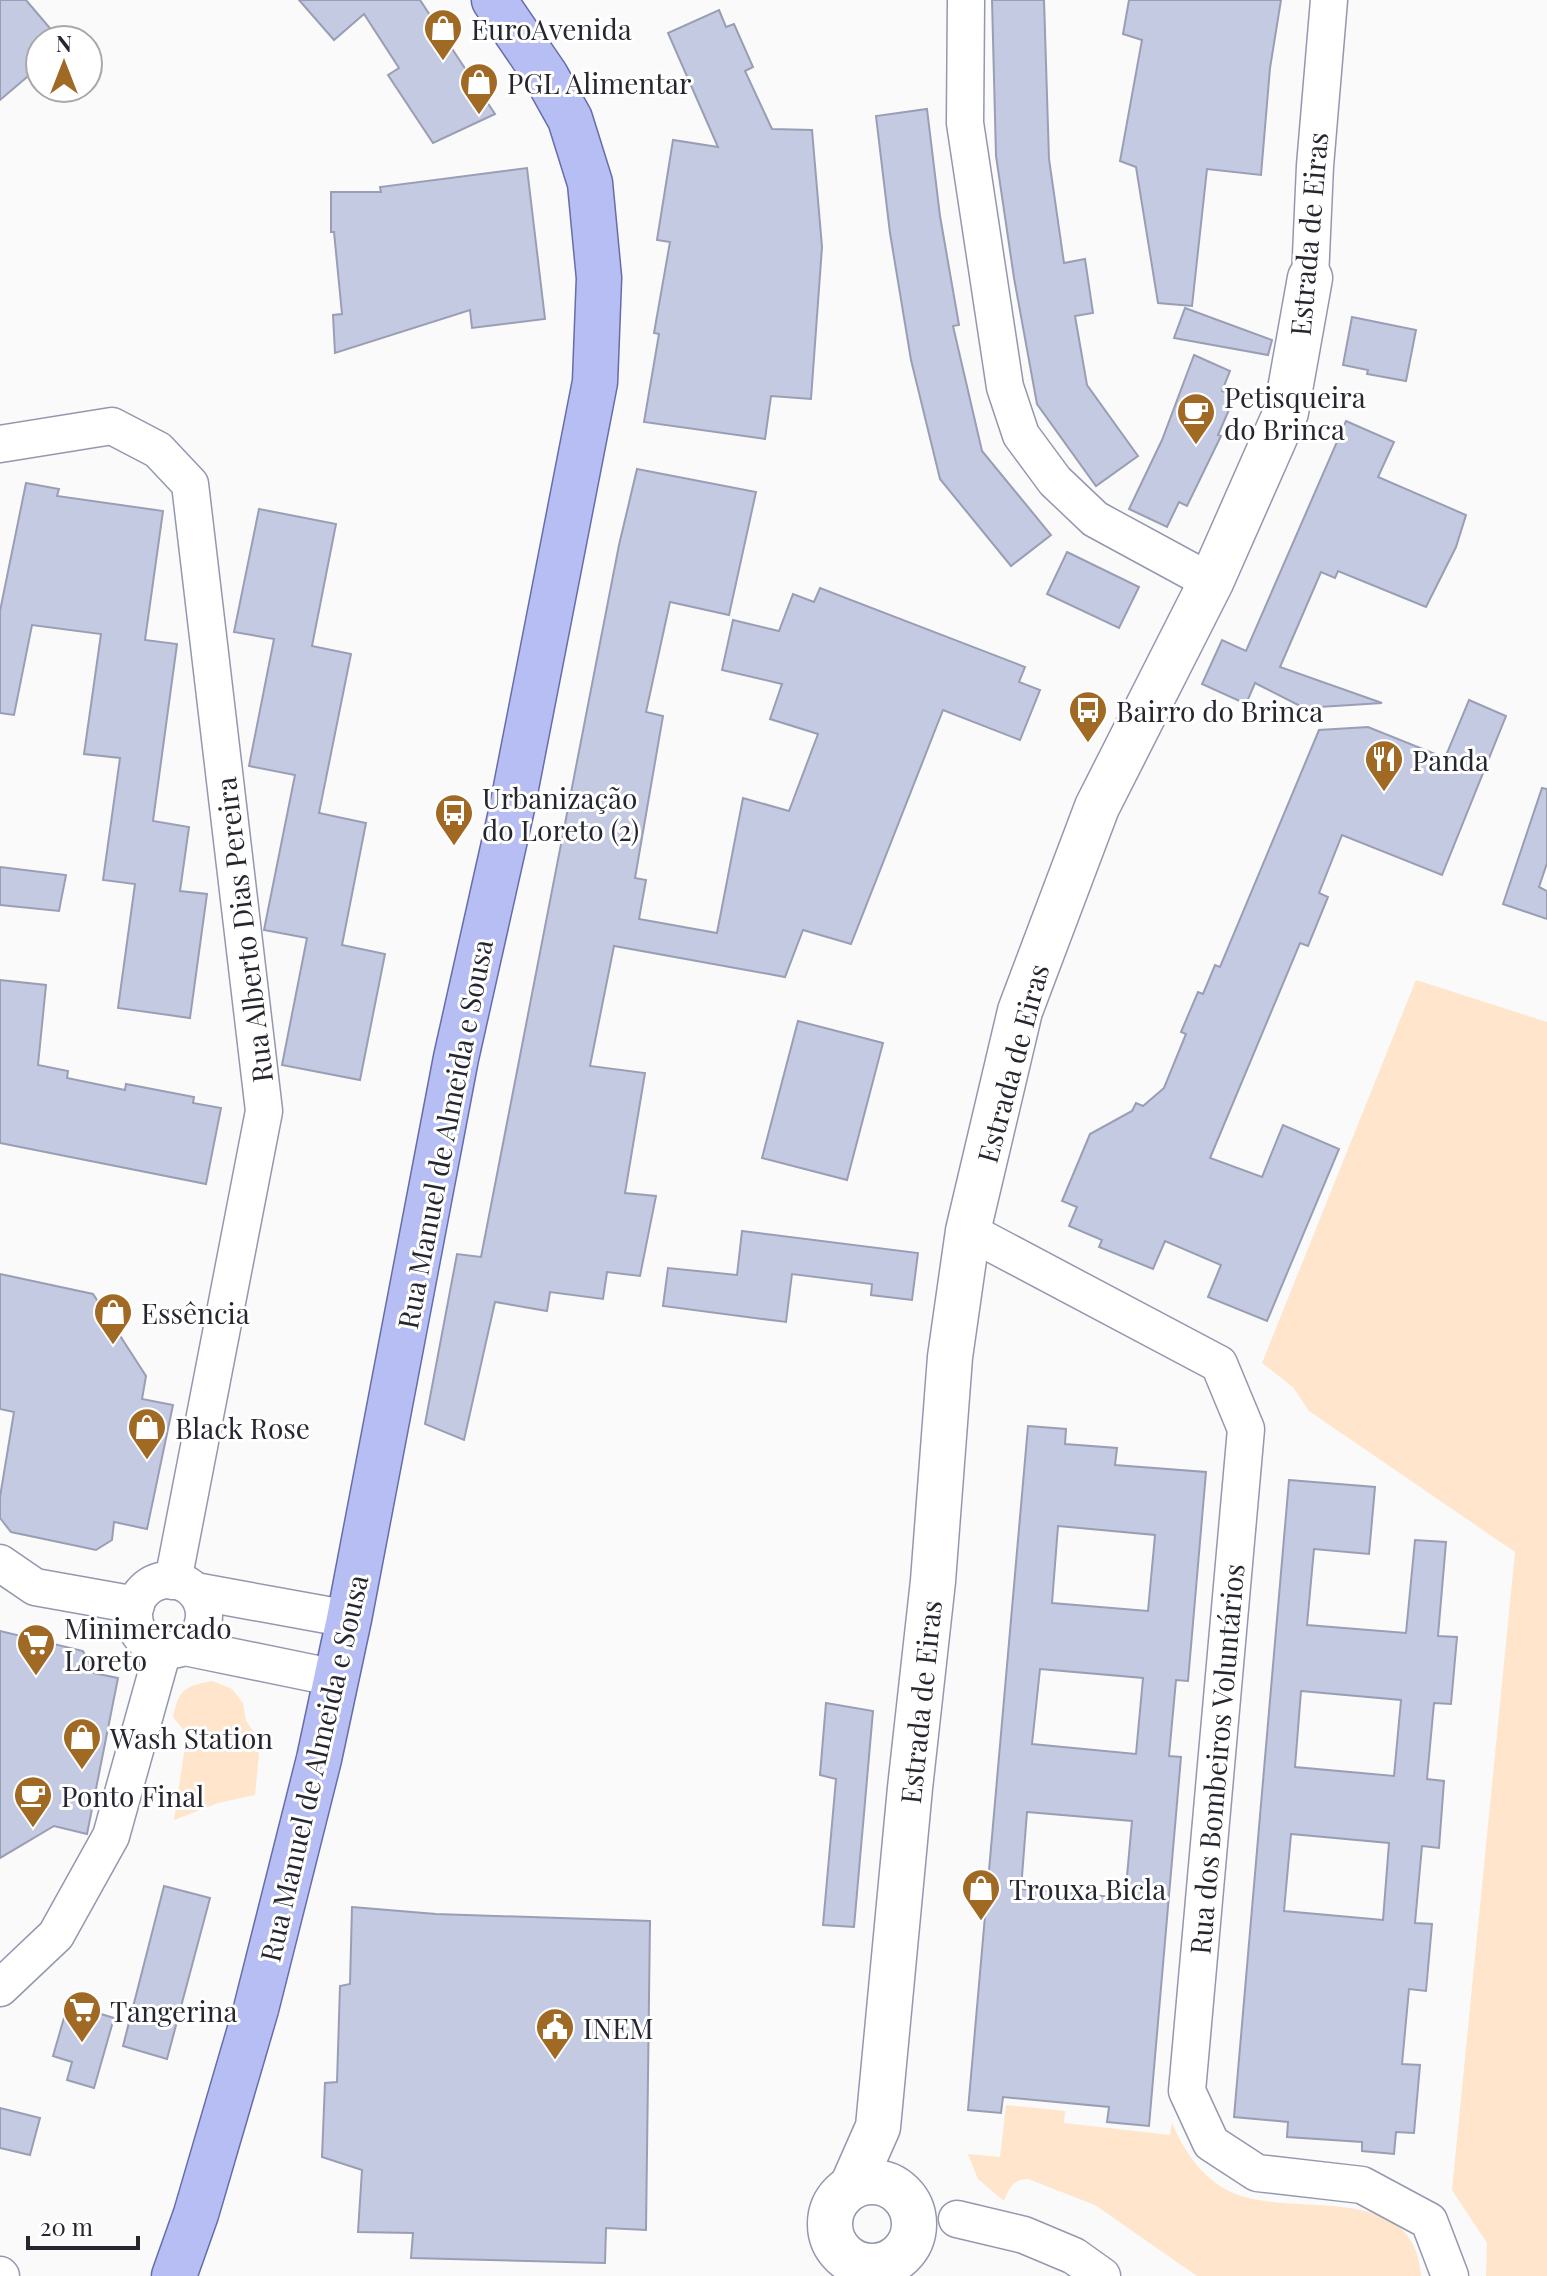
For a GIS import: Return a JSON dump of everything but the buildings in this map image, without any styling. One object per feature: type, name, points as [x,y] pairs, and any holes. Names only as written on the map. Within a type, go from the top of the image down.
[{"type":"main road","name":"Rua Manuel de Almeida e Sousa","points":[[174,2276],[196,2214],[260,1994],[295,1862],[336,1678],[456,1058],[512,808],[595,382],[599,278],[590,183],[570,119],[546,76],[494,0]]},
{"type":"street","points":[[966,0],[965,123],[1005,387],[1021,435],[1055,481],[1095,519],[1211,582]]},
{"type":"street","name":"Estrada de Eiras","points":[[878,2127],[897,2190],[911,2208],[914,2222],[906,2248],[897,2258],[864,2268],[835,2246],[829,2218],[834,2205],[852,2186],[878,2127],[908,1803],[933,1581],[950,1357],[968,1231],[1020,1011],[1097,807],[1211,582],[1286,412],[1310,278],[1315,166],[1329,0]]},
{"type":"street","name":"Rua Alberto Dias Pereira","points":[[0,444],[112,426],[158,450],[190,484],[264,1111],[184,1586]]},
{"type":"street","name":"Rua dos Bombeiros Voluntários","points":[[968,1231],[1219,1364],[1246,1429],[1187,2091],[1211,2143],[1257,2173],[1362,2185],[1429,2221],[1450,2276]]},
{"type":"street","points":[[0,1563],[35,1587]]},
{"type":"street","points":[[336,1678],[174,1649],[143,1639],[136,1629],[136,1605],[150,1586],[161,1581],[349,1619]]},
{"type":"street","points":[[0,1988],[56,1935],[111,1836],[174,1649],[201,1632],[204,1610],[184,1586]]},
{"type":"street","points":[[0,1595],[35,1587],[136,1605]]},
{"type":"street","points":[[852,2186],[875,2182],[897,2190]]},
{"type":"street","points":[[957,2219],[1024,2235],[1074,2256],[1102,2276]]},
{"type":"shaded area","points":[[1416,980],[1547,1022],[1547,2276],[1486,2276],[1487,2243],[1452,2190],[1515,1552],[1309,1411],[1293,1387],[1262,1363]]},
{"type":"shaded area","points":[[212,1681],[232,1689],[243,1703],[246,1721],[256,1735],[259,1754],[255,1795],[218,1803],[174,1820],[187,1734],[173,1717],[175,1708],[189,1687]]},
{"type":"shaded area","points":[[1006,2105],[1065,2111],[1064,2123],[1170,2135],[1172,2123],[1193,2160],[1207,2176],[1225,2189],[1250,2198],[1280,2203],[1342,2207],[1371,2213],[1396,2224],[1413,2244],[1421,2276],[1197,2276],[1095,2205],[1028,2179],[1012,2185],[1004,2201],[978,2179],[968,2154],[1000,2157]]},
{"type":"place","name":"EuroAvenida","points":[[443,62]]},
{"type":"place","name":"PGL Alimentar","points":[[479,116]]},
{"type":"place","name":"Petisqueira do Brinca","points":[[1196,446]]},
{"type":"place","name":"Bairro do Brinca","points":[[1088,744]]},
{"type":"place","name":"Panda","points":[[1384,793]]},
{"type":"place","name":"Urbanização do Loreto (2)","points":[[454,847]]},
{"type":"place","name":"Essência","points":[[113,1346]]},
{"type":"place","name":"Black Rose","points":[[147,1461]]},
{"type":"place","name":"Minimercado Loreto","points":[[36,1677]]},
{"type":"place","name":"Wash Station","points":[[82,1771]]},
{"type":"place","name":"Ponto Final","points":[[33,1829]]},
{"type":"place","name":"Trouxa Bicla","points":[[981,1922]]},
{"type":"place","name":"Tangerina","points":[[82,2044]]},
{"type":"place","name":"INEM","points":[[555,2061]]}]
